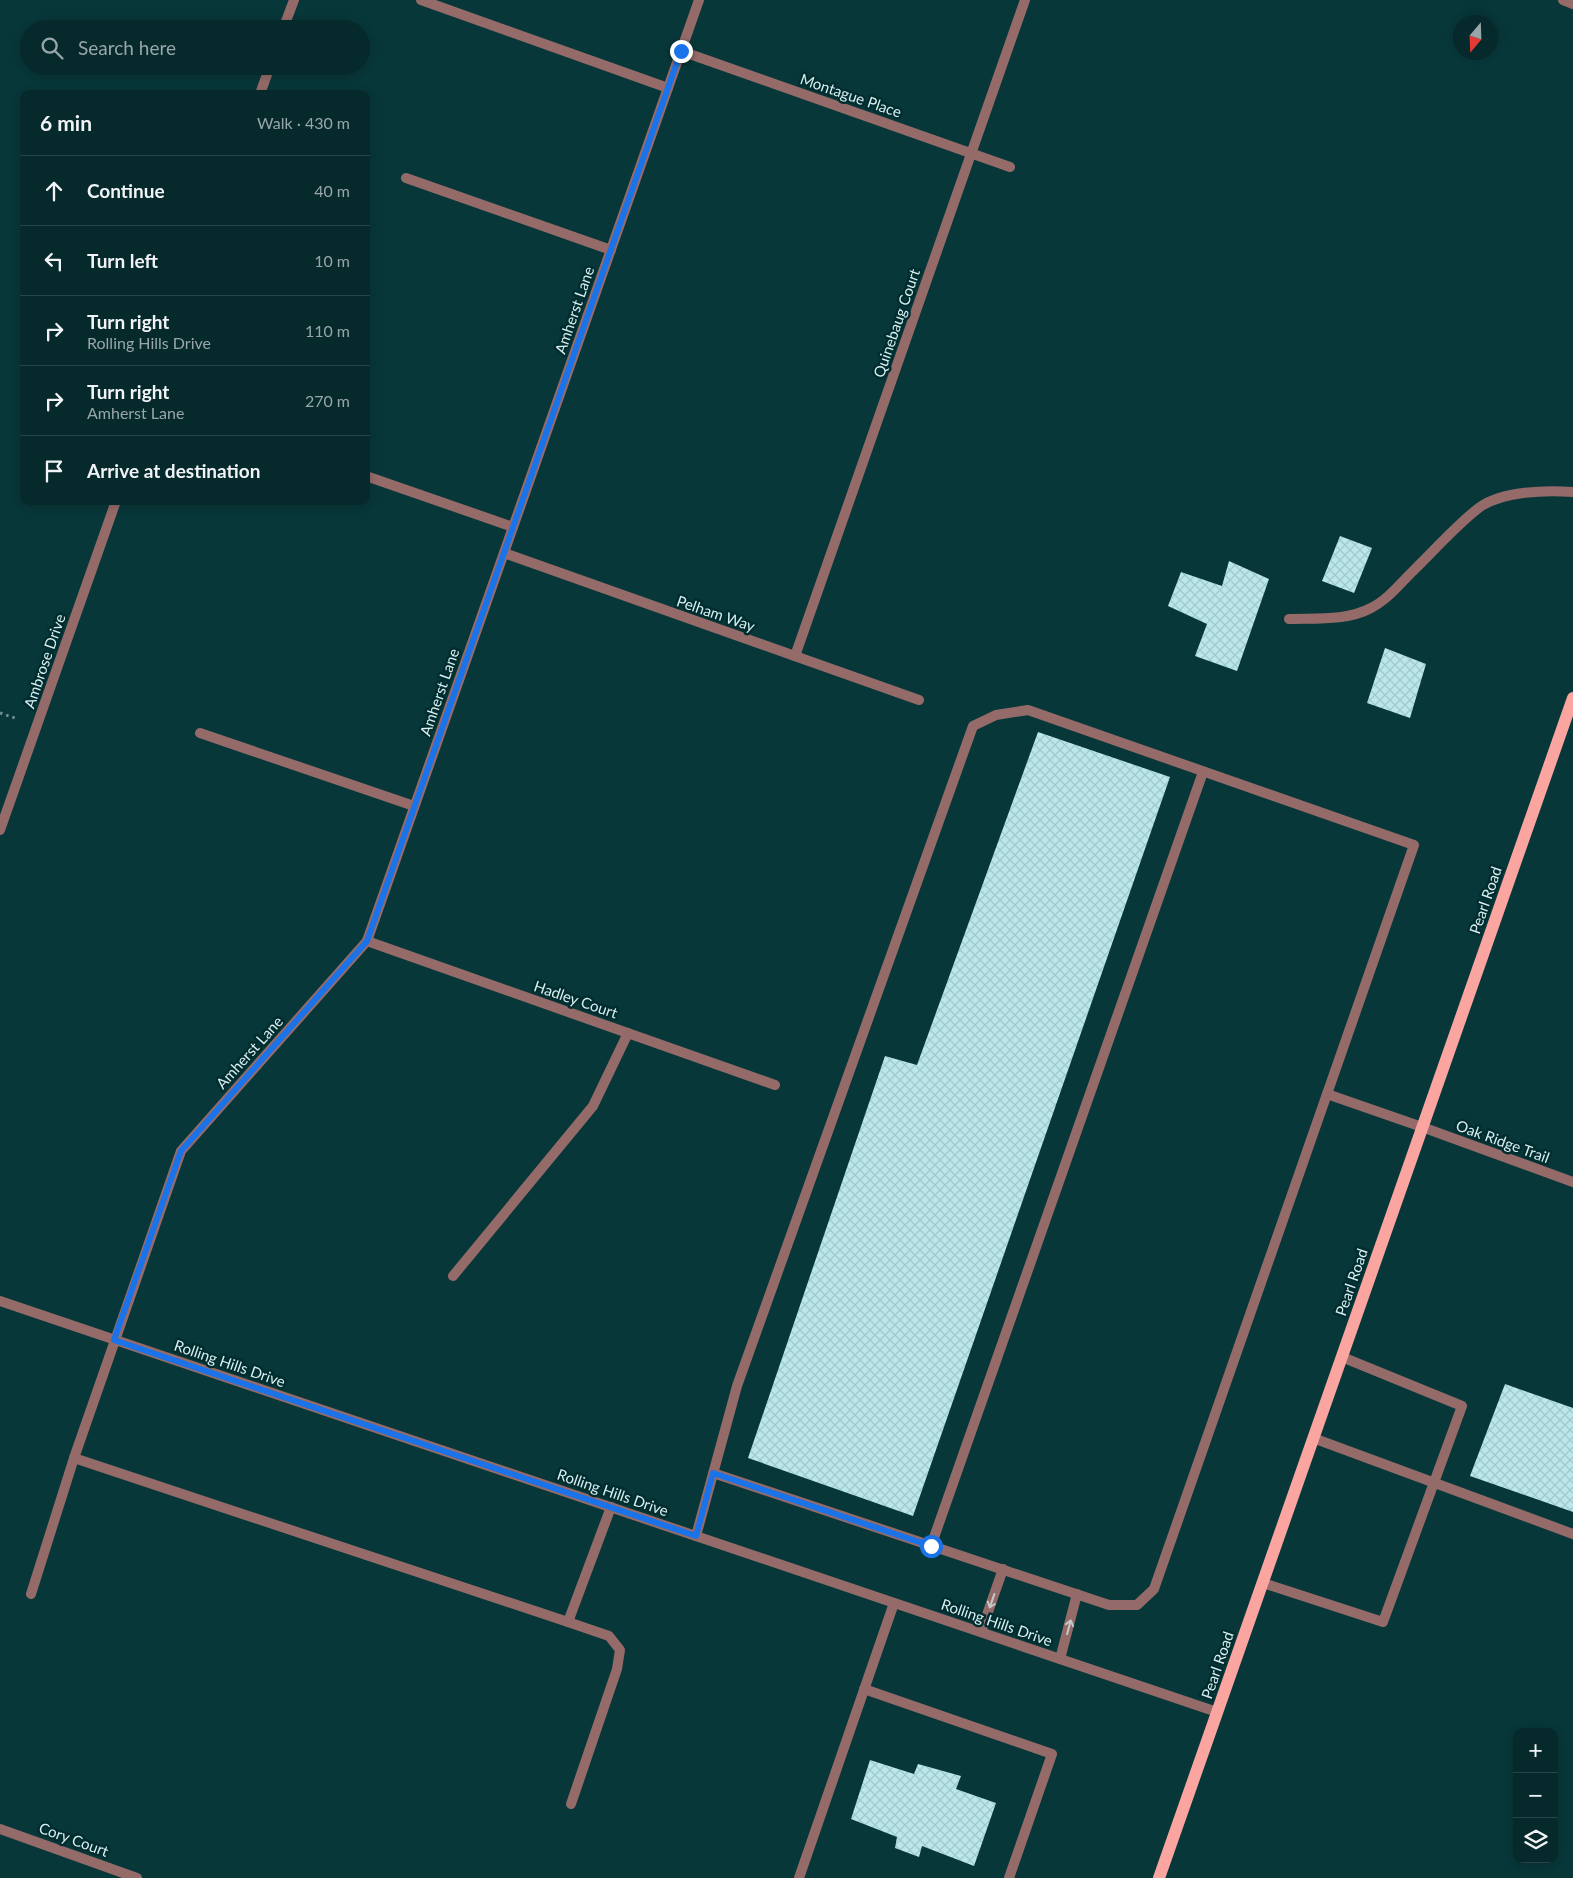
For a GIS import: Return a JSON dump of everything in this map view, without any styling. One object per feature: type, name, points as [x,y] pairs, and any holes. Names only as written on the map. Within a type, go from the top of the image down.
[{"type":"main road","name":"Pearl Road","points":[[1158,1878],[1573,698]]},
{"type":"street","points":[[287,20],[294,0]]},
{"type":"street","points":[[421,0],[668,88]]},
{"type":"street","name":"Amherst Lane","points":[[31,1594],[74,1458],[181,1151],[367,941],[699,0]]},
{"type":"street","name":"Quinebaug Court","points":[[795,656],[1025,0]]},
{"type":"street","points":[[1563,0],[1573,4]]},
{"type":"street","name":"Montague Place","points":[[681,51],[1010,167]]},
{"type":"street","points":[[261,90],[267,75]]},
{"type":"street","points":[[406,178],[610,250]]},
{"type":"street","points":[[370,477],[514,527]]},
{"type":"street","points":[[1288,619],[1328,618],[1354,614],[1372,608],[1393,591],[1481,506],[1521,493],[1573,492]]},
{"type":"street","name":"Ambrose Drive","points":[[0,830],[115,505]]},
{"type":"street","name":"Pelham Way","points":[[504,554],[919,700]]},
{"type":"street","points":[[696,1536],[713,1473],[740,1376],[973,726],[996,715],[1028,710],[1414,845],[1154,1590],[1137,1605],[1109,1605],[713,1473]]},
{"type":"street","points":[[200,733],[414,806]]},
{"type":"street","points":[[931,1546],[1203,772]]},
{"type":"street","name":"Hadley Court","points":[[367,941],[775,1085]]},
{"type":"street","points":[[453,1276],[593,1106],[628,1033]]},
{"type":"street","name":"Oak Ridge Trail","points":[[1327,1094],[1573,1182]]},
{"type":"street","name":"Rolling Hills Drive","points":[[0,1301],[1217,1712]]},
{"type":"street","points":[[1262,1583],[1383,1622],[1435,1484],[1462,1406],[1342,1357]]},
{"type":"street","points":[[1313,1438],[1573,1534]]},
{"type":"street","points":[[74,1458],[610,1636],[620,1650],[617,1669],[571,1804]]},
{"type":"street","points":[[568,1622],[611,1508]]},
{"type":"street","points":[[981,1632],[1002,1569]]},
{"type":"street","points":[[1060,1660],[1077,1594]]},
{"type":"street","points":[[798,1878],[894,1603]]},
{"type":"street","points":[[864,1689],[1052,1754],[1009,1878]]},
{"type":"street","name":"Cory Court","points":[[0,1829],[137,1878]]},
{"type":"building","points":[[1340,536],[1372,548],[1354,593],[1322,581]]},
{"type":"building","points":[[1229,561],[1269,579],[1237,671],[1195,656],[1207,624],[1168,606],[1181,572],[1222,586]]},
{"type":"building","points":[[1385,648],[1426,664],[1410,718],[1367,703]]},
{"type":"building","points":[[1038,732],[1170,777],[913,1516],[748,1458],[885,1056],[917,1065]]},
{"type":"building","points":[[1505,1384],[1573,1408],[1573,1512],[1470,1476]]},
{"type":"building","points":[[870,1760],[914,1774],[918,1764],[961,1776],[956,1789],[996,1803],[974,1866],[922,1846],[919,1857],[895,1848],[897,1837],[851,1819]]},
{"type":"route","points":[[681,51],[367,941],[181,1151],[114,1340],[696,1536],[713,1473],[931,1546]]}]
